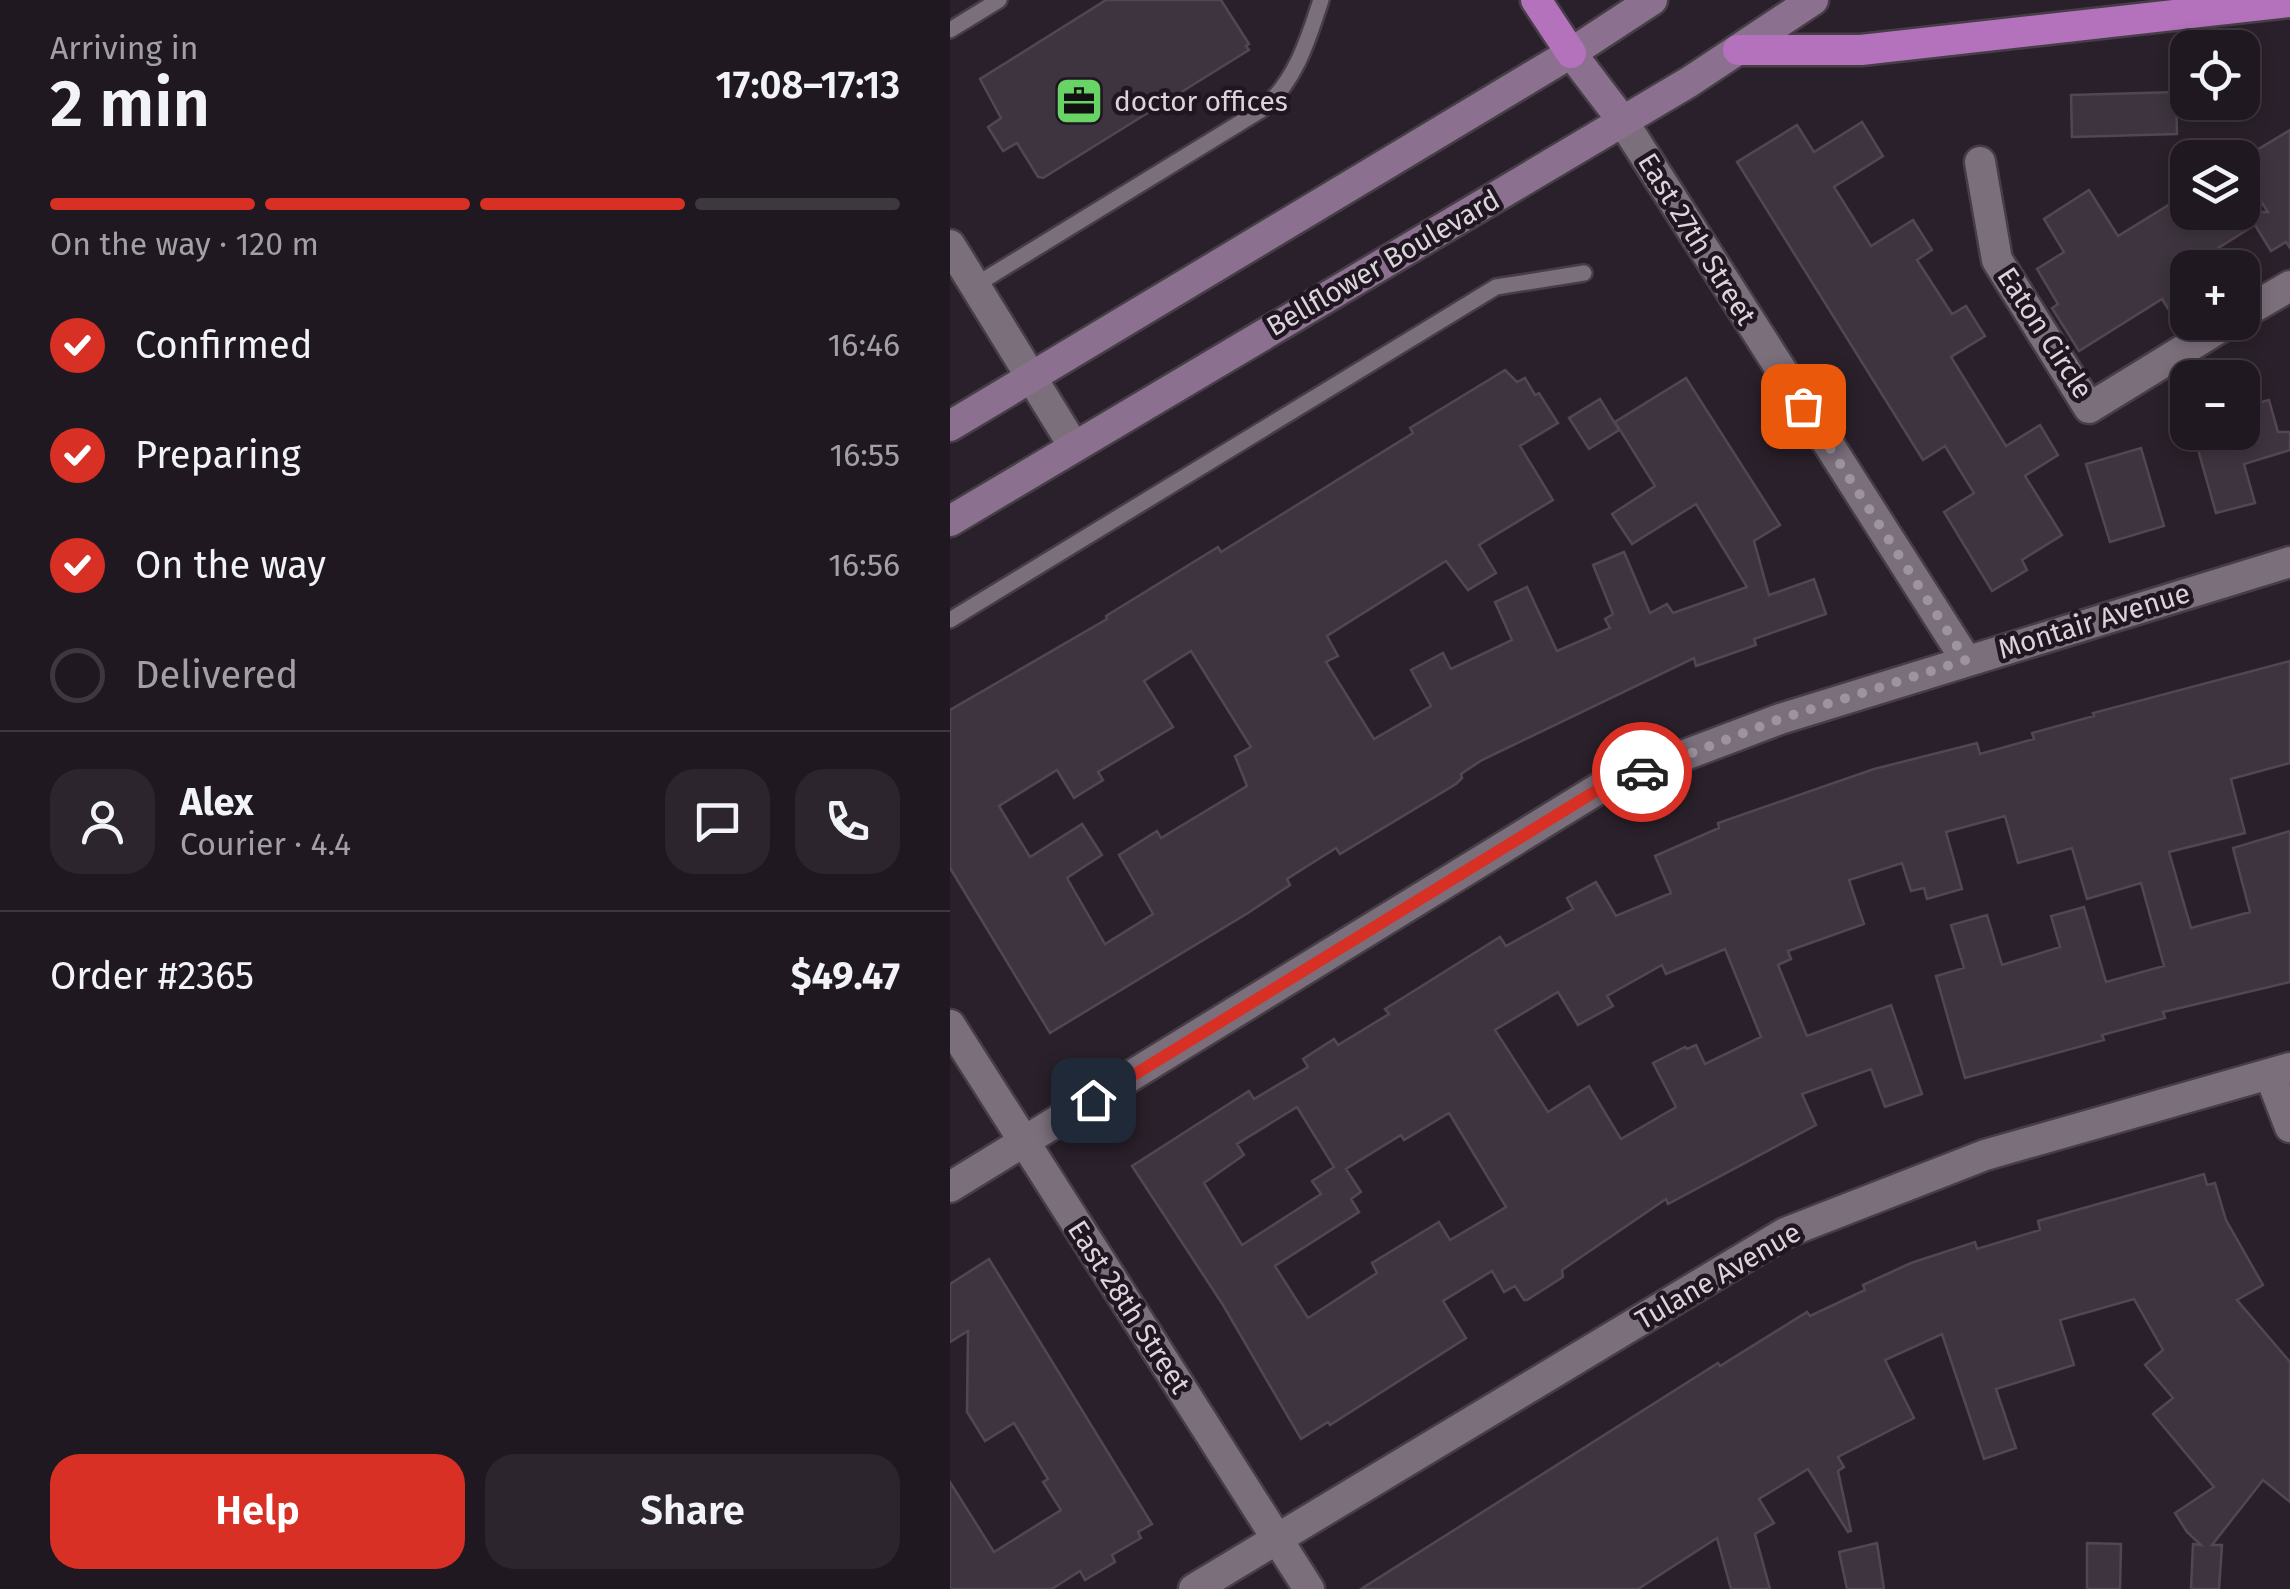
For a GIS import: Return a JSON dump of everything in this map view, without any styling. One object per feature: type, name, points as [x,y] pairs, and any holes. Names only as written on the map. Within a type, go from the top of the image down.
[{"type":"highway","points":[[1536,0],[1571,53]]},
{"type":"highway","points":[[1738,50],[1861,50],[2290,2]]},
{"type":"main road","points":[[950,426],[1571,53],[1652,0]]},
{"type":"main road","name":"Bellflower Boulevard","points":[[950,521],[1562,160],[1813,0]]},
{"type":"main road","points":[[1571,53],[1622,120]]},
{"type":"street","name":"East 27th Street","points":[[1622,120],[1966,660]]},
{"type":"street","name":"Eaton Circle","points":[[1980,162],[1997,260],[2089,408],[2200,340]]},
{"type":"street","points":[[950,245],[1073,445]]},
{"type":"street","points":[[2260,304],[2290,286]]},
{"type":"street","name":"Montair Avenue","points":[[950,1188],[1604,786],[1780,719],[2290,562]]},
{"type":"street","name":"East 28th Street","points":[[950,1024],[1309,1589]]},
{"type":"street","points":[[2280,1071],[2290,1128]]},
{"type":"street","name":"Tulane Avenue","points":[[1194,1589],[1785,1233],[1985,1155],[2280,1071]]},
{"type":"lane","points":[[950,30],[999,0]]},
{"type":"lane","points":[[974,286],[1278,96],[1304,50],[1321,0]]},
{"type":"lane","points":[[950,620],[1496,286],[1584,273]]},
{"type":"building","name":"doctor offices","points":[[1106,0],[1221,0],[1249,50],[1043,178],[1038,177],[1017,143],[1003,151],[988,127],[1001,118],[980,79]]},
{"type":"building","points":[[2170,92],[2170,120],[2177,120],[2177,134],[2072,137],[2071,95]]},
{"type":"building","points":[[1862,122],[1883,156],[1834,187],[1871,246],[1913,220],[1932,250],[1917,260],[1952,314],[1966,306],[1985,336],[1951,357],[2006,446],[2040,425],[2058,455],[2025,476],[2062,535],[2022,560],[2027,570],[1992,591],[1944,512],[1974,493],[1945,446],[1923,460],[1737,162],[1797,125],[1814,152]]},
{"type":"building","points":[[2290,130],[2290,248],[2286,242],[2271,251],[2258,230],[2260,212],[2268,212],[2260,200],[2260,148]]},
{"type":"building","points":[[2089,190],[2118,236],[2170,204],[2170,230],[2247,230],[2215,250],[2170,250],[2170,312],[2162,299],[2079,351],[2052,308],[2058,304],[2037,269],[2064,252],[2044,219]]},
{"type":"building","points":[[1505,370],[1517,382],[1525,378],[1558,423],[1520,446],[1553,500],[1479,545],[1496,573],[1468,590],[1446,561],[1327,636],[1338,656],[1326,662],[1374,739],[1431,706],[1411,670],[1443,653],[1451,669],[1512,640],[1495,602],[1527,587],[1557,651],[1610,628],[1605,619],[1613,614],[1593,565],[1624,552],[1650,613],[1667,604],[1673,613],[1747,587],[1696,504],[1632,544],[1612,514],[1655,486],[1615,422],[1686,378],[1780,525],[1754,541],[1769,595],[1814,579],[1826,614],[1754,639],[1756,645],[1696,666],[1694,658],[1482,760],[1461,774],[1456,784],[1340,854],[1336,848],[1287,879],[1290,885],[1248,913],[1050,1033],[950,868],[950,710],[1107,619],[1106,616],[1218,547],[1221,552],[1413,433],[1410,428]],"holes":[[[1191,651],[1251,747],[1235,756],[1247,786],[1161,838],[1157,831],[1119,855],[1153,914],[1105,944],[1067,878],[1102,855],[1082,824],[1030,857],[999,806],[1057,770],[1074,798],[1103,780],[1098,772],[1173,727],[1144,681]]]},
{"type":"building","points":[[1600,399],[1619,430],[1589,449],[1569,418]]},
{"type":"building","points":[[2269,400],[2278,432],[2290,432],[2290,450],[2244,464],[2255,503],[2216,513],[2198,450],[2260,450],[2260,402]]},
{"type":"building","points":[[2141,448],[2164,526],[2110,542],[2086,464]]},
{"type":"building","points":[[2290,661],[2290,763],[2231,779],[2245,833],[2169,852],[2191,928],[2250,912],[2233,848],[2290,831],[2290,982],[2163,1012],[2165,1018],[2102,1035],[2104,1040],[1965,1078],[1936,976],[1964,968],[1951,925],[1987,915],[2002,965],[2060,947],[2051,916],[2084,907],[2106,982],[2164,966],[2141,883],[2087,899],[2072,848],[2018,863],[2005,816],[1946,832],[1962,889],[1927,899],[1924,888],[1911,891],[1902,863],[1849,880],[1864,924],[1788,951],[1791,959],[1778,965],[1807,1036],[1891,1005],[1922,1094],[1885,1107],[1871,1069],[1802,1094],[1816,1125],[1668,1204],[1666,1199],[1562,1270],[1563,1277],[1527,1300],[1515,1286],[1504,1292],[1492,1271],[1443,1301],[1466,1338],[1330,1425],[1328,1422],[1301,1439],[1223,1305],[1132,1166],[1249,1091],[1254,1099],[1308,1067],[1303,1059],[1334,1039],[1338,1045],[1389,1014],[1385,1009],[1500,937],[1506,946],[1573,909],[1567,898],[1596,882],[1616,916],[1671,893],[1655,856],[1719,828],[1718,823],[1874,769],[1977,743],[1980,754],[2034,739],[2032,733],[2094,716],[2093,713]],"holes":[[[1725,949],[1761,1037],[1705,1064],[1696,1045],[1653,1063],[1676,1107],[1621,1139],[1589,1086],[1548,1112],[1495,1030],[1558,992],[1578,1025],[1613,1006],[1607,996],[1662,965],[1666,974]],[[1297,1107],[1334,1167],[1312,1181],[1321,1194],[1242,1245],[1204,1183],[1244,1155],[1237,1144]],[[1449,1113],[1506,1207],[1450,1240],[1439,1222],[1372,1263],[1377,1273],[1308,1318],[1275,1266],[1359,1212],[1351,1199],[1361,1192],[1346,1169],[1401,1135],[1404,1140]]]},
{"type":"building","points":[[2204,1174],[2207,1185],[2215,1183],[2226,1220],[2263,1285],[2237,1300],[2290,1362],[2290,1502],[2263,1480],[2212,1545],[2222,1545],[2219,1589],[2191,1589],[2193,1544],[2201,1545],[2175,1513],[2214,1487],[2153,1414],[2173,1398],[2145,1365],[2163,1350],[2134,1299],[2060,1320],[2074,1365],[1996,1389],[2016,1448],[1984,1459],[1942,1334],[1885,1360],[1914,1418],[1838,1457],[1844,1467],[1838,1471],[1851,1531],[1848,1532],[1808,1469],[1759,1499],[1774,1523],[1755,1534],[1770,1589],[1731,1589],[1717,1538],[1638,1589],[1361,1589],[1718,1363],[1720,1366],[1807,1312],[1810,1316],[1911,1263],[1975,1242],[1977,1249],[2040,1230],[2038,1221]]},
{"type":"building","points":[[989,1259],[1152,1524],[1138,1532],[1141,1538],[1112,1555],[1115,1562],[1085,1580],[1080,1571],[1052,1589],[950,1589],[950,1482],[994,1552],[1061,1510],[1043,1482],[1048,1479],[1014,1423],[985,1441],[967,1412],[968,1331],[950,1342],[950,1284]]},
{"type":"building","points":[[1877,1543],[1884,1589],[1847,1589],[1839,1552]]},
{"type":"building","points":[[2087,1543],[2121,1544],[2120,1589],[2087,1589]]},
{"type":"way so far","points":[[1642,772],[1780,719],[1966,660],[1803,406]]},
{"type":"place","name":"doctor offices","points":[[1079,101]]},
{"type":"route","points":[[1093,1100],[1604,786],[1642,772]]}]
